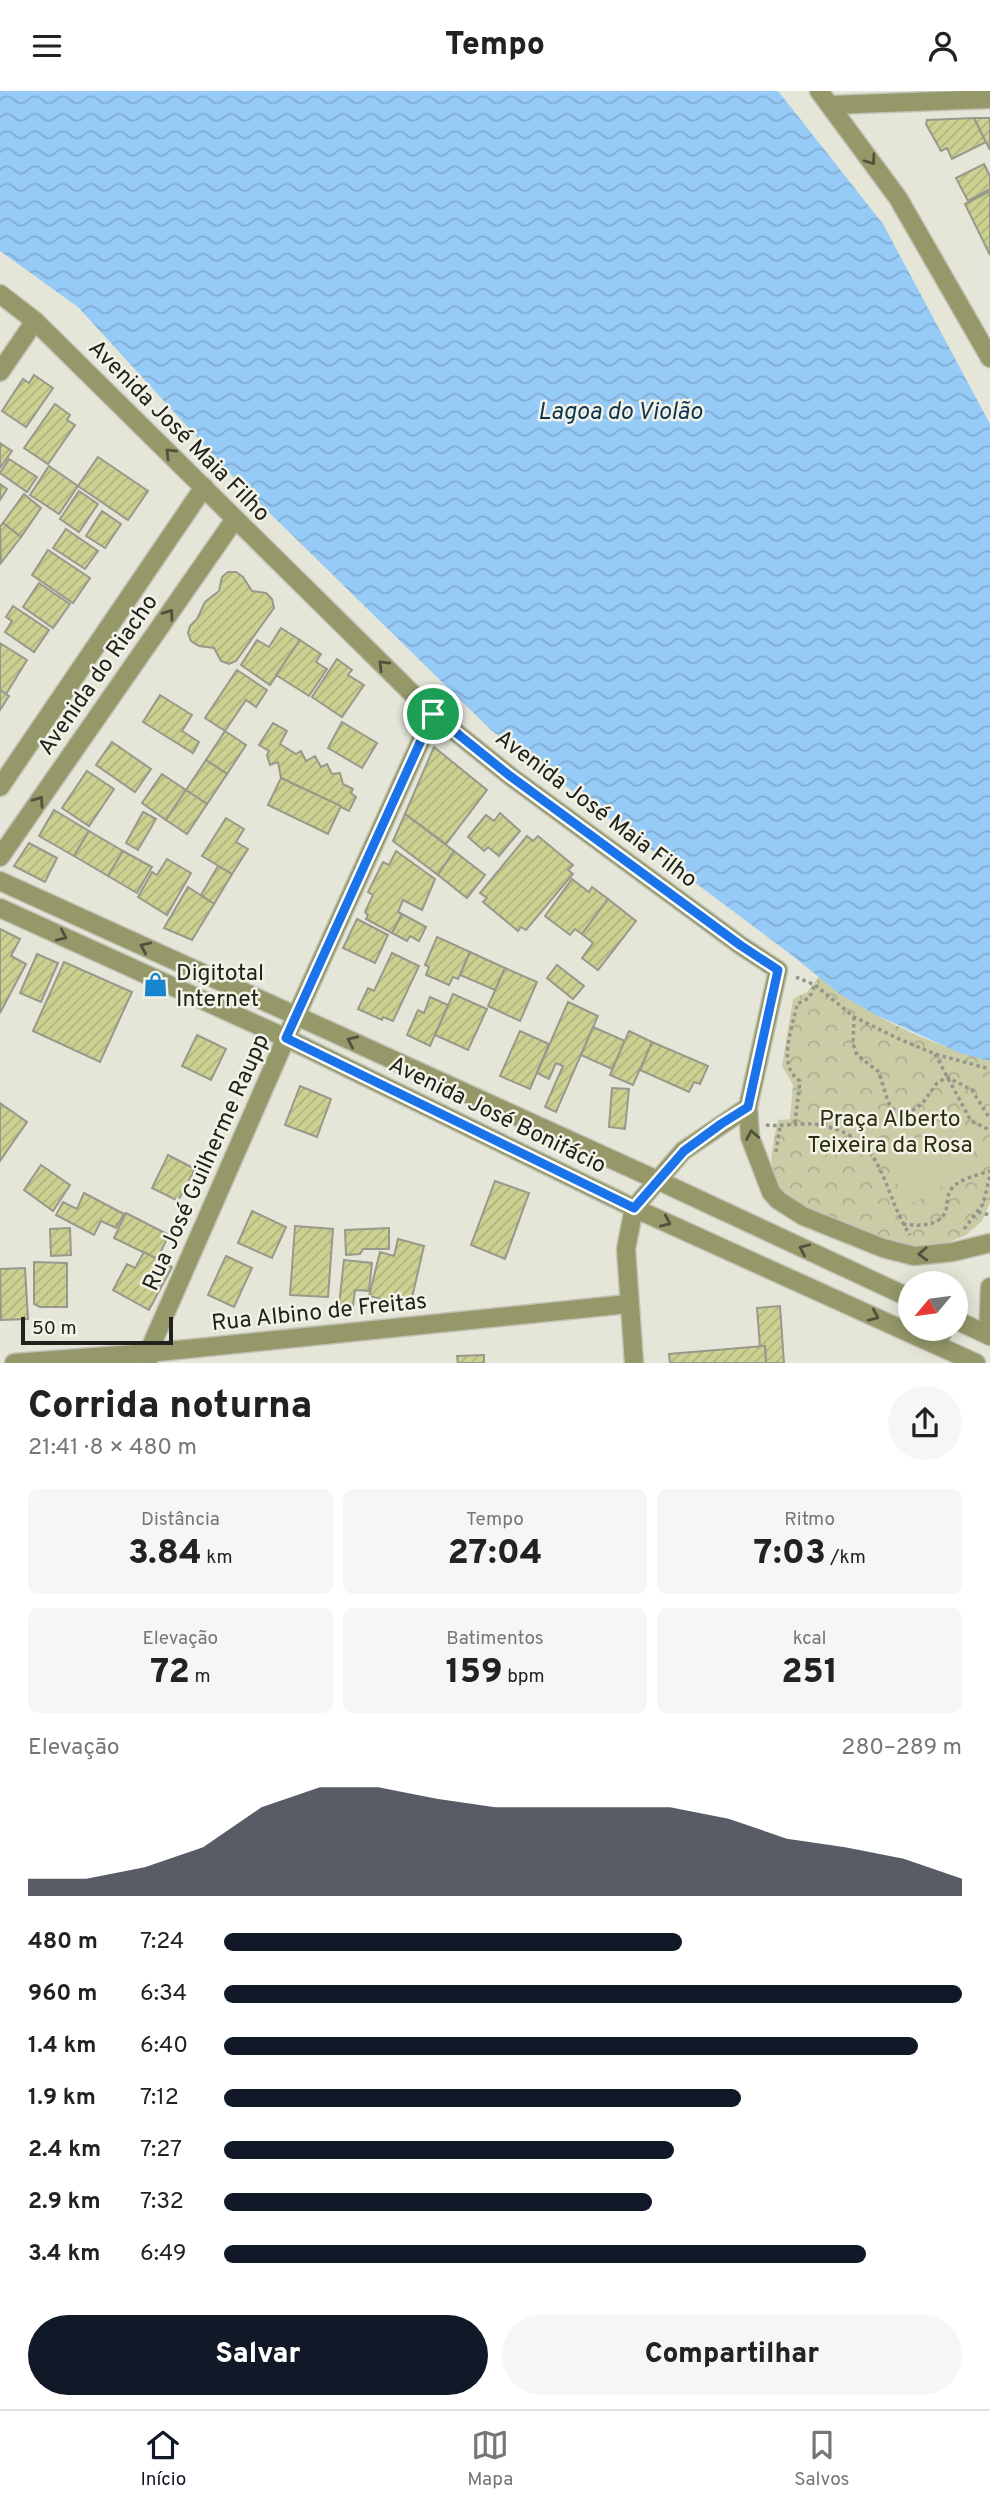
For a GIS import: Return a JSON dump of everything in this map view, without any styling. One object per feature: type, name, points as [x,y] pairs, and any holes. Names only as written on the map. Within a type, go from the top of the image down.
[{"type":"street","points":[[819,91],[898,198],[990,358]]},
{"type":"street","points":[[831,105],[990,99]]},
{"type":"street","name":"Avenida José Maia Filho","points":[[0,294],[35,321],[433,714],[510,776],[778,970]]},
{"type":"street","points":[[0,372],[35,321]]},
{"type":"street","name":"Avenida do Riacho","points":[[0,787],[204,487]]},
{"type":"street","name":"Avenida do Riacho","points":[[0,857],[235,519]]},
{"type":"street","name":"Rua José Guilherme Raupp","points":[[148,1358],[286,1038],[433,714]]},
{"type":"street","name":"Avenida José Bonifácio","points":[[0,881],[657,1180],[898,1293]]},
{"type":"street","name":"Avenida José Bonifácio","points":[[0,908],[286,1038],[634,1208],[898,1319]]},
{"type":"street","points":[[778,970],[748,1107],[751,1137],[771,1192],[778,1200],[803,1216],[883,1248],[914,1256],[953,1252],[990,1243]]},
{"type":"street","points":[[634,1363],[626,1249],[634,1208],[693,1144],[748,1107]]},
{"type":"street","points":[[968,1326],[989,1336],[990,1287]]},
{"type":"street","name":"Rua Albino de Freitas","points":[[14,1363],[148,1358],[628,1304]]},
{"type":"street","name":"Avenida José Bonifácio","points":[[946,1341],[976,1363]]},
{"type":"path","points":[[778,970],[815,985],[854,1017],[935,1054],[990,1069]]},
{"type":"path","points":[[795,1123],[800,1081],[791,1075],[786,1061],[797,1004],[810,998],[815,985]]},
{"type":"path","points":[[854,1017],[853,1044],[857,1055],[879,1072],[888,1102],[895,1111],[913,1110],[922,1104],[937,1083],[947,1077]]},
{"type":"path","points":[[935,1054],[971,1121],[990,1131]]},
{"type":"path","points":[[947,1077],[972,1090],[990,1119]]},
{"type":"path","points":[[774,1164],[780,1127],[795,1123],[823,1125],[847,1133],[862,1142],[874,1157],[903,1224],[916,1244]]},
{"type":"path","points":[[903,1224],[931,1224],[946,1213],[950,1191],[956,1184],[990,1173]]},
{"type":"path","points":[[956,1234],[983,1204],[990,1173]]},
{"type":"path","points":[[978,1212],[990,1215]]},
{"type":"green space","name":"Praça Alberto Teixeira da Rosa","points":[[819,977],[857,1004],[900,1027],[946,1047],[990,1061],[990,1203],[982,1221],[966,1235],[940,1246],[914,1250],[793,1204],[777,1184],[773,1174],[772,1155],[778,1120],[790,1119],[793,1085],[782,1066],[793,999],[807,992]]},
{"type":"green space","points":[[951,1120],[977,1166],[909,1205],[883,1159]]},
{"type":"water","name":"Lagoa do Violão","points":[[0,91],[778,91],[883,224],[990,424],[990,1061],[960,1053],[874,1014],[840,994],[491,730],[237,481],[78,307],[0,251]]},
{"type":"building","points":[[974,118],[986,142],[952,159],[947,148],[941,151],[926,124],[927,120]]},
{"type":"building","points":[[974,118],[990,118],[990,150]]},
{"type":"building","points":[[984,164],[990,176],[990,189],[968,201],[956,178]]},
{"type":"building","points":[[990,191],[990,255],[965,204]]},
{"type":"building","points":[[34,375],[53,388],[26,427],[2,411],[23,379],[29,383]]},
{"type":"building","points":[[55,404],[70,415],[67,420],[75,425],[48,464],[24,448]]},
{"type":"building","points":[[0,443],[12,451],[0,468]]},
{"type":"building","points":[[98,457],[148,491],[128,520],[78,486]]},
{"type":"building","points":[[9,459],[37,477],[27,492],[0,473]]},
{"type":"building","points":[[49,466],[78,486],[59,514],[30,495]]},
{"type":"building","points":[[0,484],[7,489],[0,500]]},
{"type":"building","points":[[79,491],[98,504],[79,532],[60,519]]},
{"type":"building","points":[[24,494],[41,508],[21,537],[3,523]]},
{"type":"building","points":[[102,511],[121,524],[105,548],[86,536]]},
{"type":"building","points":[[3,523],[21,537],[1,563],[0,527]]},
{"type":"building","points":[[66,529],[98,551],[85,569],[53,548]]},
{"type":"building","points":[[48,550],[90,578],[73,603],[32,575]]},
{"type":"building","points":[[228,572],[236,572],[243,577],[252,591],[266,593],[272,599],[274,608],[236,661],[229,664],[221,661],[214,648],[199,646],[191,641],[188,633],[205,602],[219,591],[222,577]]},
{"type":"building","points":[[39,583],[70,604],[53,628],[23,607]]},
{"type":"building","points":[[13,606],[49,630],[34,652],[5,632],[12,621],[6,617]]},
{"type":"building","points":[[281,628],[300,640],[270,685],[241,665],[257,640],[269,647]]},
{"type":"building","points":[[300,640],[321,654],[316,662],[327,669],[309,696],[276,675]]},
{"type":"building","points":[[0,643],[27,660],[6,694],[0,690]]},
{"type":"building","points":[[337,659],[352,670],[348,675],[364,685],[342,717],[312,697]]},
{"type":"building","points":[[237,670],[267,690],[256,707],[246,700],[225,731],[205,718]]},
{"type":"building","points":[[0,690],[9,696],[0,710]]},
{"type":"building","points":[[160,695],[192,715],[182,731],[199,742],[193,753],[143,722]]},
{"type":"building","points":[[342,722],[377,743],[362,768],[328,748]]},
{"type":"building","points":[[273,723],[287,731],[280,744],[296,754],[301,751],[306,761],[315,756],[321,767],[327,764],[332,774],[340,773],[343,784],[353,789],[351,793],[356,797],[349,811],[281,778],[278,762],[270,765],[267,755],[269,751],[259,745]]},
{"type":"building","points":[[225,731],[246,745],[227,774],[206,760]]},
{"type":"building","points":[[112,742],[151,769],[135,792],[96,765]]},
{"type":"building","points":[[434,747],[487,790],[446,844],[405,814]]},
{"type":"building","points":[[206,760],[227,774],[207,804],[186,790]]},
{"type":"building","points":[[87,771],[114,789],[89,826],[62,808]]},
{"type":"building","points":[[162,774],[186,790],[166,820],[142,803]]},
{"type":"building","points":[[281,778],[341,806],[328,834],[268,805]]},
{"type":"building","points":[[186,790],[207,804],[187,834],[166,820]]},
{"type":"building","points":[[54,810],[89,831],[74,856],[39,836]]},
{"type":"building","points":[[143,812],[156,819],[138,850],[126,843]]},
{"type":"building","points":[[500,813],[520,831],[499,856],[488,847],[484,851],[468,837],[486,815],[494,821]]},
{"type":"building","points":[[405,814],[454,851],[438,875],[393,841]]},
{"type":"building","points":[[226,818],[244,829],[236,842],[248,849],[232,874],[202,856]]},
{"type":"building","points":[[89,831],[123,851],[108,876],[74,856]]},
{"type":"building","points":[[527,836],[533,841],[538,836],[573,865],[568,870],[573,874],[526,930],[521,927],[518,931],[483,902],[487,898],[480,893]]},
{"type":"building","points":[[29,843],[57,858],[45,882],[14,866]]},
{"type":"building","points":[[123,851],[152,867],[137,893],[108,876]]},
{"type":"building","points":[[396,851],[435,879],[422,910],[403,900],[398,912],[402,914],[392,933],[366,919],[368,915],[365,912],[373,895],[368,892],[383,862],[389,865]]},
{"type":"building","points":[[454,851],[485,875],[467,898],[438,875]]},
{"type":"building","points":[[167,859],[191,873],[167,915],[138,897],[152,872],[157,875]]},
{"type":"building","points":[[218,866],[232,874],[214,904],[201,895]]},
{"type":"building","points":[[572,879],[589,892],[592,887],[608,899],[582,934],[575,929],[570,935],[545,916]]},
{"type":"building","points":[[188,887],[214,904],[192,940],[164,928]]},
{"type":"building","points":[[608,899],[636,921],[598,970],[582,958],[593,943],[582,934]]},
{"type":"building","points":[[402,914],[426,927],[419,941],[410,936],[407,941],[392,933]]},
{"type":"building","points":[[357,919],[388,935],[375,963],[343,948]]},
{"type":"building","points":[[0,929],[20,939],[11,956],[26,964],[0,1013]]},
{"type":"building","points":[[437,937],[470,952],[458,979],[453,977],[449,985],[426,975],[429,967],[425,965]]},
{"type":"building","points":[[470,952],[505,968],[495,990],[460,975]]},
{"type":"building","points":[[392,953],[419,966],[393,1021],[383,1017],[382,1020],[358,1009],[368,988],[374,991]]},
{"type":"building","points":[[37,954],[58,963],[41,1002],[20,993]]},
{"type":"building","points":[[64,962],[132,992],[100,1062],[33,1031]]},
{"type":"building","points":[[557,965],[584,986],[573,999],[547,978]]},
{"type":"building","points":[[505,968],[537,982],[520,1021],[488,1006]]},
{"type":"building","points":[[453,994],[487,1009],[468,1050],[435,1035]]},
{"type":"building","points":[[430,997],[448,1005],[430,1046],[407,1035],[418,1010],[424,1013]]},
{"type":"building","points":[[568,1002],[598,1016],[556,1112],[545,1107],[563,1066],[556,1063],[549,1079],[537,1073]]},
{"type":"building","points":[[593,1027],[625,1041],[612,1069],[581,1055]]},
{"type":"building","points":[[520,1031],[549,1044],[530,1089],[500,1076]]},
{"type":"building","points":[[629,1031],[652,1042],[633,1085],[610,1075]]},
{"type":"building","points":[[197,1035],[226,1049],[211,1080],[182,1066]]},
{"type":"building","points":[[652,1042],[708,1066],[700,1084],[694,1082],[689,1092],[640,1070]]},
{"type":"building","points":[[300,1086],[331,1099],[317,1137],[285,1125]]},
{"type":"building","points":[[612,1088],[629,1089],[625,1129],[609,1127]]},
{"type":"building","points":[[0,1103],[27,1122],[0,1161]]},
{"type":"building","points":[[168,1155],[195,1169],[178,1201],[152,1188]]},
{"type":"building","points":[[41,1165],[70,1185],[53,1211],[24,1190]]},
{"type":"building","points":[[495,1181],[529,1193],[505,1259],[471,1245]]},
{"type":"building","points":[[84,1193],[124,1214],[116,1228],[101,1221],[94,1235],[56,1215],[63,1202],[77,1209]]},
{"type":"building","points":[[252,1211],[286,1227],[272,1258],[238,1243]]},
{"type":"building","points":[[126,1213],[169,1235],[157,1259],[114,1238]]},
{"type":"building","points":[[295,1226],[333,1229],[328,1297],[290,1295]]},
{"type":"building","points":[[70,1228],[71,1255],[51,1256],[50,1229]]},
{"type":"building","points":[[389,1228],[389,1249],[363,1249],[360,1254],[346,1255],[345,1230]]},
{"type":"building","points":[[398,1239],[424,1246],[410,1306],[369,1296],[380,1252],[394,1256]]},
{"type":"building","points":[[144,1252],[172,1267],[149,1310],[113,1290],[127,1264],[135,1268]]},
{"type":"building","points":[[226,1256],[252,1268],[234,1307],[208,1295]]},
{"type":"building","points":[[344,1260],[372,1263],[369,1291],[355,1290],[353,1306],[339,1305]]},
{"type":"building","points":[[34,1262],[67,1263],[67,1307],[40,1307],[34,1304]]},
{"type":"building","points":[[25,1268],[28,1319],[1,1320],[0,1269]]},
{"type":"building","points":[[780,1306],[784,1363],[766,1363],[765,1346],[760,1347],[757,1308]]},
{"type":"building","points":[[765,1346],[766,1363],[670,1363],[669,1354]]},
{"type":"building","points":[[484,1355],[484,1363],[458,1363],[457,1356]]},
{"type":"place","name":"Digitotal Internet","points":[[156,985]]},
{"type":"route","points":[[433,714],[510,776],[778,970],[748,1107],[684,1151],[634,1208],[286,1038],[433,714]]}]
